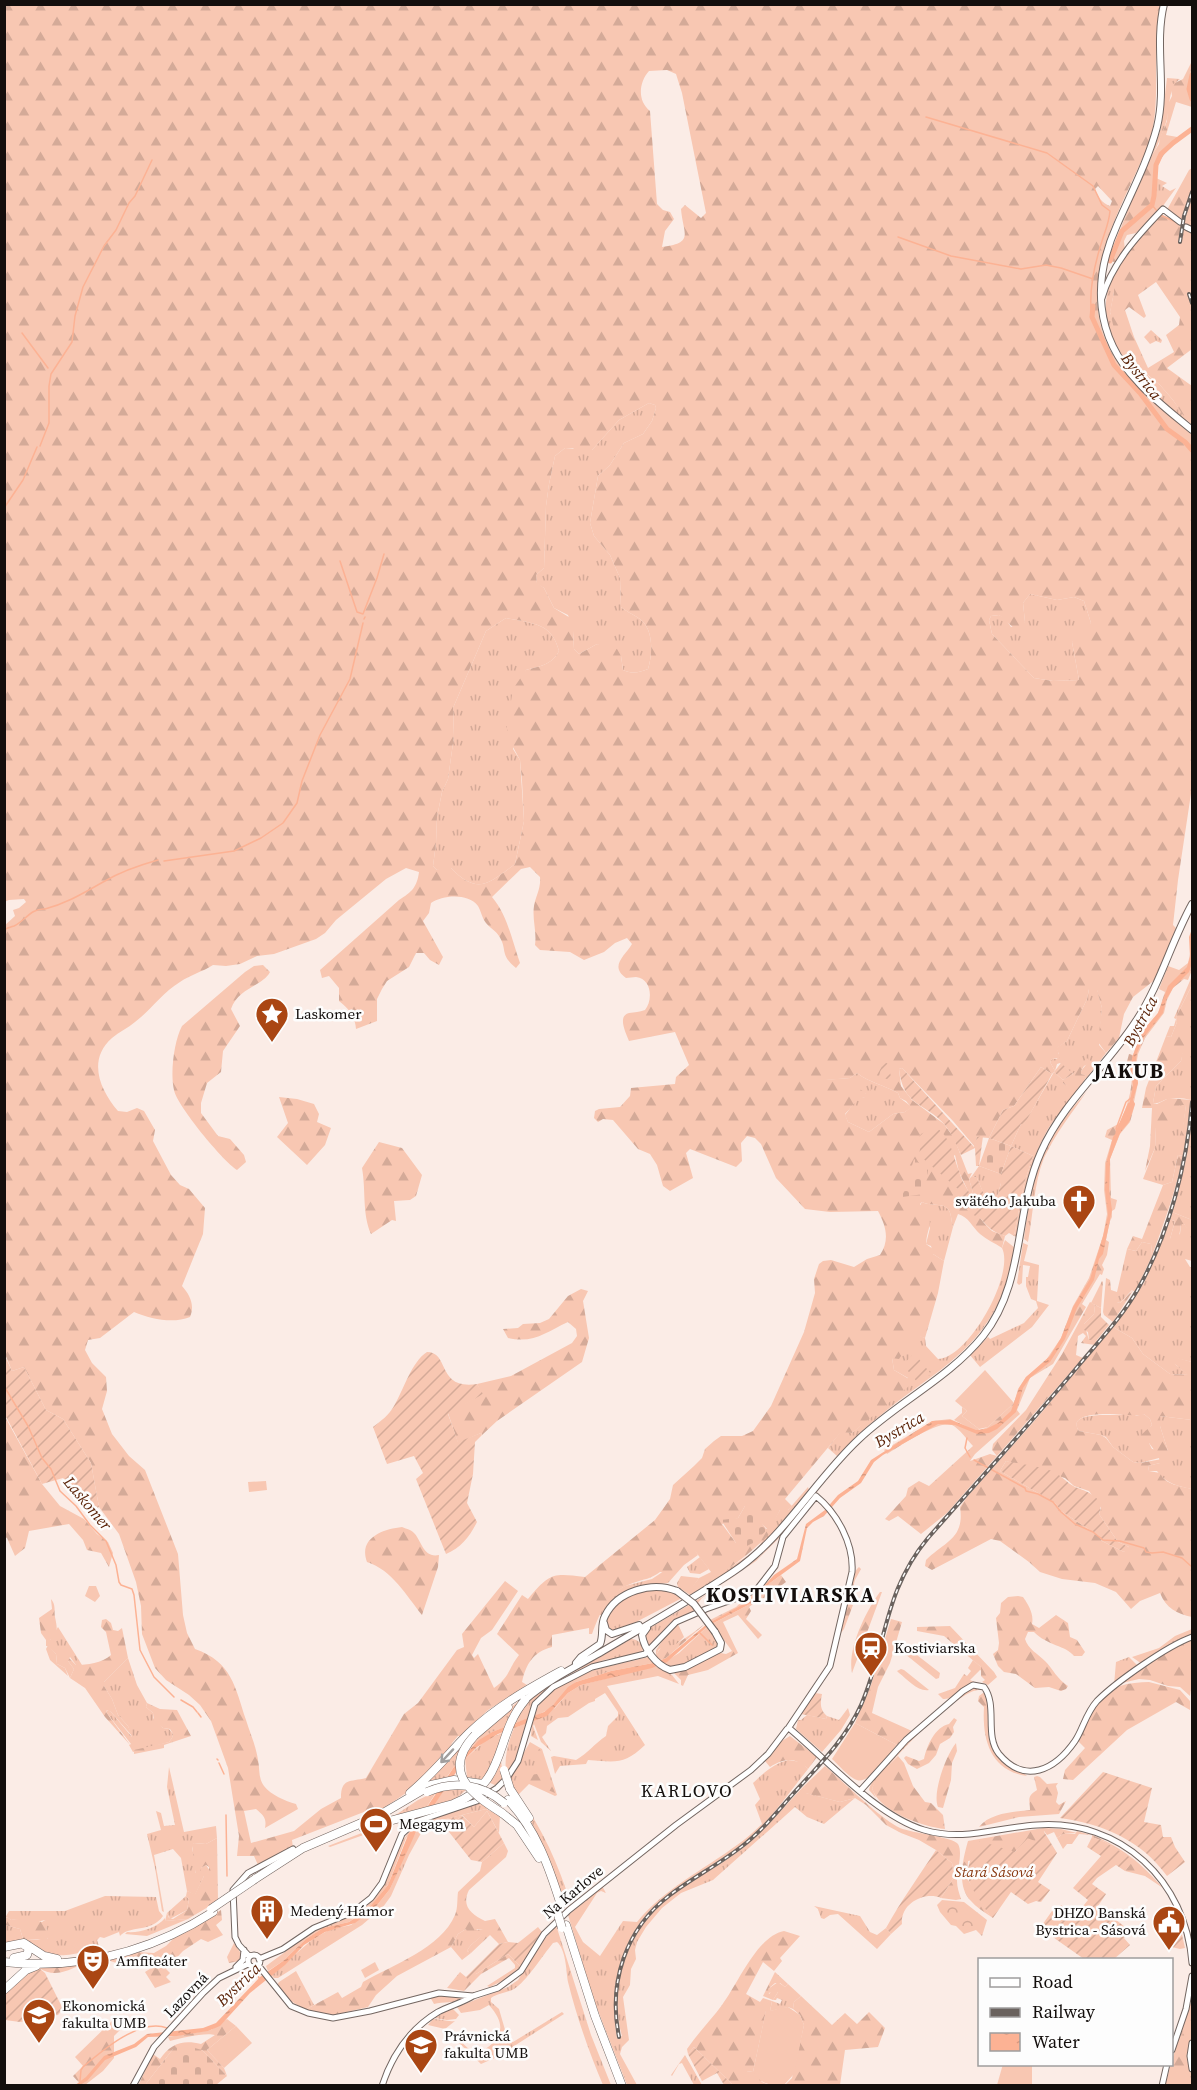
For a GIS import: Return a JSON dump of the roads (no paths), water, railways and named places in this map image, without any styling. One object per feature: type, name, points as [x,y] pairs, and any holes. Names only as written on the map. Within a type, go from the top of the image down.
[{"type":"highway","points":[[401,1803],[478,1725],[511,1700],[561,1671]]},
{"type":"highway","points":[[537,1684],[475,1735],[465,1748],[462,1757],[462,1776],[474,1794],[517,1825],[539,1858]]},
{"type":"highway","points":[[257,1880],[304,1852],[363,1828],[460,1801],[483,1785],[497,1764],[512,1722],[524,1701]]},
{"type":"highway","points":[[508,1733],[504,1770],[510,1790],[535,1831],[550,1865],[564,1927],[590,2018],[616,2085]]},
{"type":"highway","points":[[322,1840],[369,1821],[429,1789],[468,1786],[488,1792],[506,1802],[531,1831],[552,1877]]},
{"type":"highway","points":[[363,1828],[429,1789]]},
{"type":"highway","points":[[293,1849],[315,1837],[378,1814],[409,1794]]},
{"type":"highway","points":[[506,1802],[539,1858],[559,1907]]},
{"type":"highway","points":[[4,1990],[29,1968],[90,1960],[138,1950],[189,1926],[296,1853],[342,1829]]},
{"type":"highway","points":[[14,1958],[57,1959],[101,1954],[140,1945],[212,1910]]},
{"type":"highway","points":[[564,1927],[622,2085]]},
{"type":"highway","points":[[4,1947],[21,1942],[42,1955],[57,1959]]},
{"type":"highway","points":[[4,1961],[25,1956],[29,1950],[27,1946],[17,1944]]},
{"type":"highway","points":[[4,1961],[49,1964]]},
{"type":"highway","points":[[4,1961],[17,1970],[16,1981]]},
{"type":"main road","points":[[1164,4],[1161,25],[1161,96],[1157,127],[1149,153],[1111,237],[1102,270],[1101,303],[1103,319],[1110,339],[1124,366],[1145,389],[1192,430]]},
{"type":"main road","points":[[524,1701],[551,1681],[656,1620],[743,1565],[761,1550],[859,1439],[953,1366],[976,1344],[993,1322],[1004,1302],[1014,1272],[1031,1177],[1043,1146],[1067,1109],[1127,1034],[1151,997],[1181,924],[1192,904]]},
{"type":"main road","points":[[561,1671],[714,1584]]},
{"type":"main road","points":[[576,1663],[580,1657],[596,1648],[602,1640],[603,1620],[616,1602],[635,1591],[657,1587],[677,1591],[691,1600],[715,1632],[721,1643],[720,1649],[678,1670],[668,1670],[660,1666],[653,1658],[642,1638],[643,1631],[656,1620]]},
{"type":"main road","points":[[603,1620],[606,1630],[612,1635],[639,1625]]},
{"type":"main road","points":[[602,1640],[614,1638],[625,1630]]},
{"type":"main road","points":[[618,1642],[634,1638],[644,1643]]},
{"type":"street","points":[[1101,303],[1113,271],[1140,232],[1163,209],[1180,222]]},
{"type":"street","points":[[1186,226],[1192,230]]},
{"type":"street","points":[[1102,270],[1113,271]]},
{"type":"street","name":"Na Karlove","points":[[382,2085],[391,2061],[408,2039],[436,2013],[464,1997],[498,1988],[516,1976],[544,1934],[555,1922],[601,1883],[751,1770],[768,1754],[789,1728],[831,1664],[852,1566],[847,1540],[826,1506],[816,1496],[783,1538],[775,1566],[758,1588],[676,1622],[648,1651]]},
{"type":"street","points":[[861,1791],[923,1724],[965,1689],[979,1685],[984,1687],[988,1694],[991,1731],[996,1749],[1012,1765],[1034,1773],[1052,1763],[1068,1749],[1078,1737],[1092,1708],[1101,1698],[1164,1652],[1192,1637]]},
{"type":"street","points":[[293,1849],[256,1868],[234,1887],[232,1898],[236,1922],[235,1937],[249,1956],[248,1964],[252,1967],[314,1928],[353,1912],[371,1898],[382,1883],[402,1834],[427,1812],[477,1801],[497,1788],[516,1765],[526,1739],[531,1716],[540,1699],[562,1681],[592,1667],[639,1656],[648,1651]]},
{"type":"street","points":[[789,1728],[885,1811],[902,1821],[940,1834],[971,1835],[1035,1825],[1060,1825],[1092,1831],[1114,1840],[1145,1861],[1169,1889],[1184,1921],[1192,1963]]},
{"type":"street","points":[[230,1972],[243,1960],[244,1950]]},
{"type":"street","points":[[265,1972],[264,1966],[273,1954]]},
{"type":"street","points":[[249,1956],[255,1955],[287,2001],[297,2009],[333,2018],[439,1993],[464,1997]]},
{"type":"street","name":"Lazovná","points":[[133,2085],[149,2055],[161,2039],[209,1986],[219,1978],[248,1964]]},
{"type":"street","points":[[1173,2047],[1189,2001],[1192,1976]]},
{"type":"street","points":[[1192,2043],[1190,2056],[1192,2069]]},
{"type":"street","points":[[1162,2085],[1167,2066]]},
{"type":"water","points":[[1192,929],[1192,963],[1189,972],[1173,988],[1166,1000],[1163,1013],[1144,1037],[1137,1053],[1135,1066],[1138,1083],[1133,1100],[1135,1104],[1129,1122],[1120,1133],[1110,1159],[1109,1189],[1112,1210],[1103,1254],[1099,1259],[1094,1280],[1077,1308],[1065,1339],[1050,1362],[1030,1378],[1023,1388],[1016,1412],[989,1433],[977,1434],[955,1425],[938,1424],[883,1455],[874,1462],[861,1483],[840,1498],[824,1516],[807,1528],[800,1561],[770,1583],[752,1603],[708,1626],[667,1662],[652,1668],[581,1685],[568,1693],[547,1716],[498,1734],[477,1747],[465,1759],[416,1832],[390,1889],[374,1909],[355,1923],[325,1932],[304,1945],[285,1965],[250,1993],[220,2026],[208,2031],[177,2036],[148,2037],[136,2047],[105,2060],[87,2081],[74,2086],[86,2077],[104,2056],[134,2044],[147,2034],[203,2028],[216,2023],[260,1977],[283,1961],[306,1939],[323,1928],[349,1922],[368,1909],[388,1885],[408,1835],[458,1761],[479,1740],[492,1732],[544,1712],[568,1687],[576,1682],[666,1658],[707,1624],[751,1600],[774,1575],[797,1559],[806,1524],[825,1510],[838,1495],[858,1481],[871,1460],[932,1421],[951,1420],[976,1430],[986,1429],[998,1423],[1011,1411],[1019,1388],[1026,1377],[1050,1356],[1061,1338],[1073,1307],[1090,1279],[1108,1215],[1105,1190],[1106,1164],[1113,1137],[1127,1117],[1133,1085],[1132,1058],[1141,1033],[1158,1013],[1168,986],[1187,967],[1190,957],[1189,937]]},
{"type":"waterway","name":"Bystrica","points":[[1192,75],[1189,89],[1192,99]]},
{"type":"waterway","points":[[926,117],[1047,153],[1093,186],[1102,205],[1110,211],[1093,277],[1092,317]]},
{"type":"waterway","name":"Bystrica","points":[[1110,261],[1122,231],[1152,205],[1156,165],[1161,154],[1192,129]]},
{"type":"waterway","points":[[40,446],[49,423],[51,374],[72,342],[75,316],[83,287],[104,246],[135,196],[152,160]]},
{"type":"waterway","name":"Bystrica","points":[[1152,205],[1157,211]]},
{"type":"waterway","points":[[1160,215],[1176,222]]},
{"type":"waterway","points":[[898,237],[951,256],[1021,269],[1046,265],[1093,279]]},
{"type":"waterway","name":"Bystrica","points":[[1093,306],[1092,317],[1114,365],[1140,393],[1167,429],[1192,450]]},
{"type":"waterway","points":[[22,333],[48,368]]},
{"type":"waterway","points":[[4,508],[23,480],[37,447]]},
{"type":"waterway","points":[[340,561],[357,612],[363,614],[384,554]]},
{"type":"waterway","points":[[164,861],[234,851],[261,838],[283,823],[297,803],[302,781],[320,735],[350,679],[363,623]]},
{"type":"waterway","points":[[4,930],[18,924],[28,915],[40,909],[61,904],[118,874],[158,860]]},
{"type":"waterway","points":[[1117,1131],[1126,1102],[1131,1098]]},
{"type":"waterway","name":"Bystrica","points":[[1118,1132],[1130,1105]]},
{"type":"waterway","name":"Laskomer","points":[[4,1386],[28,1426],[42,1458],[51,1469],[60,1491],[106,1541],[116,1565],[119,1582],[132,1589],[134,1595],[140,1650],[154,1677],[174,1697]]},
{"type":"waterway","points":[[967,1438],[965,1448],[970,1457]]},
{"type":"waterway","points":[[974,1460],[1025,1488],[1026,1491],[1053,1502],[1075,1524],[1093,1532],[1103,1540],[1120,1541],[1144,1548],[1146,1552],[1163,1552],[1182,1558],[1192,1567]]},
{"type":"waterway","points":[[700,1633],[712,1645]]},
{"type":"waterway","name":"Laskomer","points":[[181,1700],[197,1712]]},
{"type":"waterway","name":"Laskomer","points":[[198,1713],[201,1717]]},
{"type":"waterway","name":"Laskomer","points":[[219,1763],[224,1774]]},
{"type":"waterway","name":"Laskomer","points":[[226,1815],[227,1876]]},
{"type":"waterway","name":"Laskomer","points":[[256,1970],[259,1978]]},
{"type":"waterway","points":[[80,2081],[83,2067],[122,2037],[145,2027],[167,2028]]},
{"type":"railway","points":[[1180,242],[1184,216],[1192,192]]},
{"type":"railway","points":[[1189,294],[1192,303]]},
{"type":"railway","points":[[619,2037],[616,2017],[618,1977],[631,1941],[642,1924],[670,1895],[732,1854],[755,1835],[839,1741],[861,1705],[894,1599],[913,1558],[1102,1338],[1132,1299],[1159,1245],[1175,1198],[1186,1150],[1192,1102]]},
{"type":"place","name":"Laskomer","points":[[272,1043]]},
{"type":"place","name":"svätého Jakuba","points":[[1079,1230]]},
{"type":"place","name":"Kostiviarska","points":[[871,1677]]},
{"type":"place","name":"Megagym","points":[[376,1853]]},
{"type":"place","name":"Medený Hámor","points":[[267,1940]]},
{"type":"place","name":"DHZO Banská Bystrica - Sásová","points":[[1169,1951]]},
{"type":"place","name":"Amfiteáter","points":[[93,1990]]},
{"type":"place","name":"Ekonomická fakulta UMB","points":[[39,2044]]},
{"type":"place","name":"Právnická fakulta UMB","points":[[421,2074]]},
{"type":"district","name":"JAKUB","points":[[1129,1071]]},
{"type":"district","name":"KOSTIVIARSKA","points":[[791,1595]]},
{"type":"district","name":"KARLOVO","points":[[687,1791]]},
{"type":"park label","name":"Stará Sásová","points":[[994,1872]]}]
